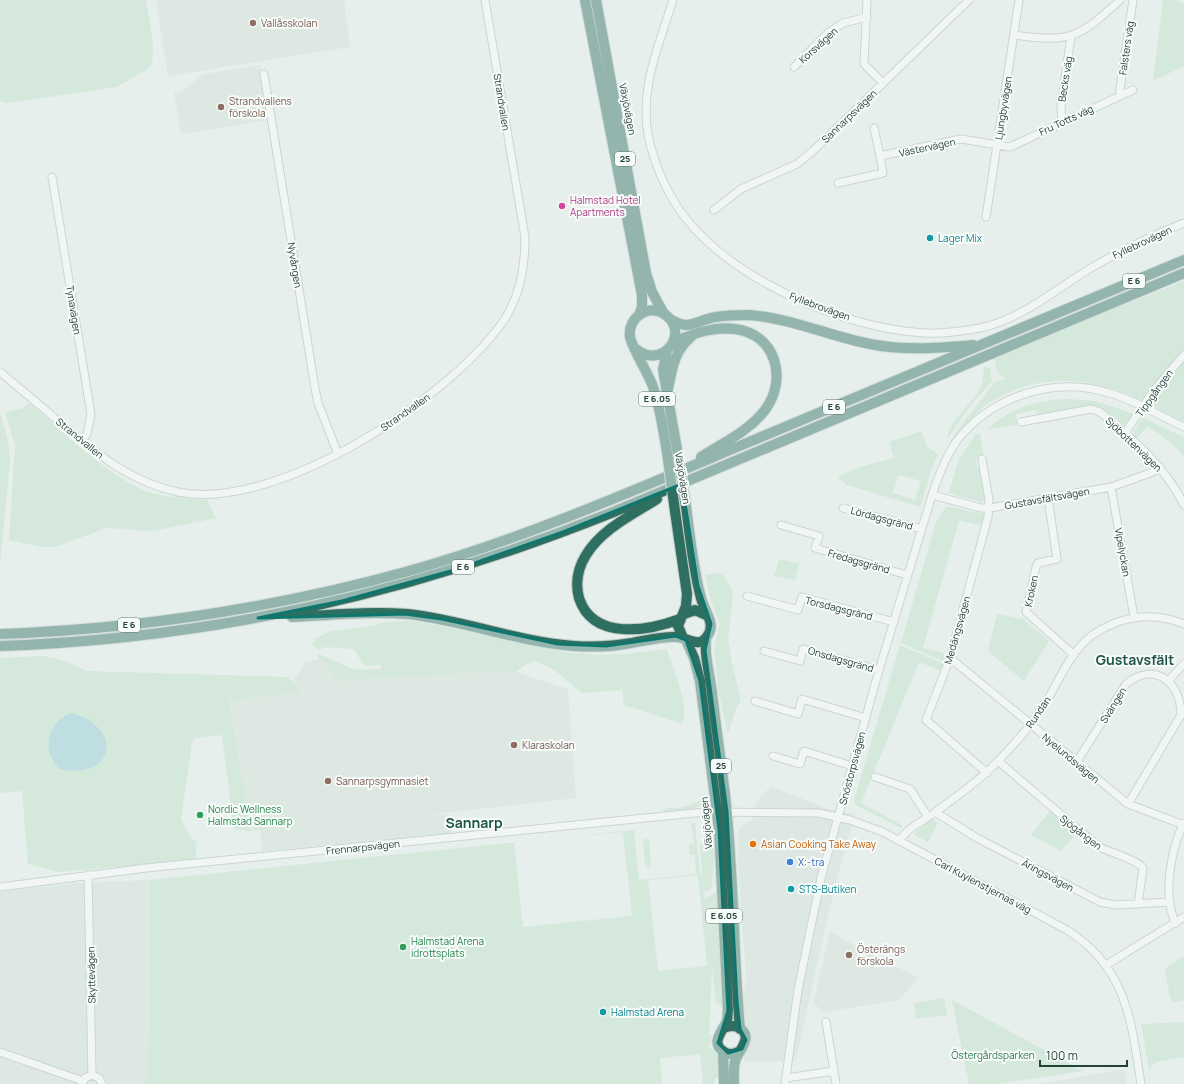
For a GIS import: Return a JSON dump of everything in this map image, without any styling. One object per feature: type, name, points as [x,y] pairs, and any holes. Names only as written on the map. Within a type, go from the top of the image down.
[{"type":"highway","name":"Växjövägen","points":[[585,0],[642,295],[642,307],[639,314],[631,324],[630,331],[632,343],[656,396],[667,452],[676,511],[687,587],[687,601],[678,629],[694,658],[700,681],[722,812],[727,1021],[719,1034],[718,1040],[723,1051],[724,1084]]},
{"type":"highway","name":"Växjövägen","points":[[596,0],[646,272],[652,292],[675,330],[673,342],[667,351],[663,370],[698,586],[711,627],[706,639],[705,656],[712,691],[740,1029],[745,1035],[746,1040],[735,1060],[734,1084]]},
{"type":"highway","name":"E 6","points":[[0,634],[90,629],[145,624],[257,606],[339,589],[409,571],[491,546],[560,521],[1184,260]]},
{"type":"highway","name":"E 6","points":[[0,646],[78,642],[146,636],[258,618],[342,601],[458,569],[563,532],[1184,273]]},
{"type":"highway","points":[[639,314],[649,311],[667,317],[686,326],[725,315],[756,316],[788,322],[870,344],[908,349],[984,344]]},
{"type":"highway","points":[[673,342],[702,331],[714,329],[736,329],[746,331],[762,340],[769,348],[777,367],[775,390],[764,410],[748,426],[675,473]]},
{"type":"highway","points":[[667,392],[673,365],[679,350],[691,338],[702,331]]},
{"type":"highway","points":[[636,349],[648,356],[658,355],[667,351]]},
{"type":"highway","points":[[685,482],[614,526],[597,540],[581,564],[577,580],[578,594],[584,609],[596,620],[613,628],[632,630],[657,626],[682,617],[695,610],[706,615]]},
{"type":"highway","points":[[258,618],[380,613],[405,614],[442,619],[530,639],[574,646],[606,646],[670,637],[684,639],[694,643],[706,639]]},
{"type":"highway","points":[[723,1028],[732,1026],[740,1029]]},
{"type":"highway","points":[[723,1051],[733,1054],[740,1051]]},
{"type":"street","name":"Strandvallen","points":[[0,372],[82,441],[116,467],[145,482],[178,492],[210,495],[244,491],[289,475],[338,454],[389,424],[435,391],[483,345],[503,322],[517,293],[524,266],[525,238],[486,0]]},
{"type":"street","name":"Fyllebrovägen","points":[[673,0],[654,55],[647,86],[646,114],[648,135],[656,164],[667,188],[686,220],[712,246],[752,276],[790,295],[822,308],[868,323],[896,329],[926,333],[950,332],[982,327],[1006,320],[1123,250],[1184,223]]},
{"type":"street","points":[[867,0],[864,64],[883,84]]},
{"type":"street","name":"Sannarpsvägen","points":[[714,210],[741,189],[797,164],[814,150],[967,0]]},
{"type":"street","name":"Ljungbyvägen","points":[[986,217],[1019,0]]},
{"type":"street","points":[[1014,35],[1048,39],[1072,36],[1092,26],[1120,0]]},
{"type":"street","name":"Falsters väg","points":[[1119,96],[1133,0]]},
{"type":"street","name":"Korsvägen","points":[[794,67],[828,33],[843,23],[867,17]]},
{"type":"street","name":"Becks väg","points":[[1062,122],[1061,107],[1072,36]]},
{"type":"street","name":"Nyvången","points":[[264,74],[315,388],[318,403],[338,454]]},
{"type":"street","name":"Fru Totts väg","points":[[998,146],[1010,147],[1133,90]]},
{"type":"street","points":[[838,182],[884,173],[874,128]]},
{"type":"street","name":"Västervägen","points":[[880,156],[961,139],[998,146]]},
{"type":"street","name":"Tynavägen","points":[[52,177],[91,414],[87,434],[82,441]]},
{"type":"street","name":"Tippgången","points":[[1125,433],[1142,408],[1184,355]]},
{"type":"street","name":"Snöstorpsvägen","points":[[785,1081],[798,990],[820,878],[907,575],[932,495],[946,460],[956,442],[978,419],[998,405],[1034,391],[1058,387],[1083,387],[1108,392],[1184,427]]},
{"type":"street","name":"Sjöbottenvägen","points":[[1021,422],[1091,409],[1100,412],[1125,433],[1160,467],[1172,483],[1184,505]]},
{"type":"street","name":"Medängsvägen","points":[[982,459],[990,508],[950,658],[926,720],[986,773]]},
{"type":"street","name":"Gustavsfältsvägen","points":[[932,495],[981,508],[990,508],[1111,487],[1153,472],[1160,467]]},
{"type":"street","name":"Vipelyckan","points":[[1111,487],[1134,617]]},
{"type":"street","name":"Kroken","points":[[1048,498],[1057,559],[1042,562],[1036,567],[1026,612],[1074,655]]},
{"type":"street","name":"Lördagsgränd","points":[[843,508],[922,529]]},
{"type":"street","name":"Fredagsgränd","points":[[781,525],[818,536],[815,548],[907,575]]},
{"type":"street","name":"Torsdagsgränd","points":[[746,596],[798,610],[802,597],[894,622]]},
{"type":"street","name":"Rundan","points":[[899,841],[910,828],[935,812],[986,773],[998,761],[1031,724],[1074,655],[1084,643],[1096,633],[1114,623],[1134,617],[1163,618],[1184,624]]},
{"type":"street","name":"Onsdagsgränd","points":[[764,651],[800,660],[803,649],[879,670]]},
{"type":"street","name":"Nyelundsvägen","points":[[950,658],[1076,763],[1128,804],[1184,824]]},
{"type":"street","points":[[1128,804],[1181,715],[1181,702],[1175,688],[1168,681],[1184,664]]},
{"type":"street","name":"Svängen","points":[[1076,763],[1126,684],[1136,676],[1156,675],[1168,681]]},
{"type":"street","points":[[755,701],[798,714],[802,699],[866,718]]},
{"type":"street","points":[[773,756],[800,764],[804,751],[852,766]]},
{"type":"street","name":"Sjögången","points":[[998,761],[1098,846],[1111,853],[1140,863],[1143,868],[1138,904]]},
{"type":"street","points":[[875,777],[910,789],[928,817]]},
{"type":"street","name":"Carl Kuylenstjernas väg","points":[[722,812],[815,813],[838,816],[870,827],[899,841],[1067,930],[1087,944],[1106,965],[1114,977],[1126,1003],[1141,1084]]},
{"type":"street","name":"Frennarpsvägen","points":[[0,887],[88,875],[722,812]]},
{"type":"street","name":"Äringsvägen","points":[[935,812],[978,838],[1100,902],[1116,905],[1170,902]]},
{"type":"street","points":[[1176,923],[1170,910],[1172,864],[1184,824]]},
{"type":"street","name":"Skyttevägen","points":[[88,875],[92,1075]]},
{"type":"street","points":[[1106,965],[1184,917]]},
{"type":"street","points":[[826,1022],[836,1084]]},
{"type":"street","points":[[0,1052],[82,1083],[86,1077],[92,1075],[99,1078],[102,1084]]},
{"type":"street","points":[[785,1081],[834,1071]]},
{"type":"highlighted area","points":[[682,484],[698,586],[711,624],[705,650],[727,812],[737,1001],[740,1029],[746,1040],[742,1049],[728,1053],[718,1043],[728,1011],[719,829],[700,681],[686,640],[676,636],[606,646],[558,644],[442,619],[405,614],[258,618],[342,601],[458,569],[563,532]]},
{"type":"shaded area","name":"Vallåsskolan","points":[[156,0],[344,0],[350,47],[168,76]]},
{"type":"shaded area","name":"Strandvallens förskola","points":[[260,65],[268,120],[181,134],[174,93],[181,91],[204,74]]},
{"type":"shaded area","name":"Sannarpsgymnasiet","points":[[319,659],[328,665],[334,674],[335,681],[497,671],[516,672],[568,689],[576,798],[417,816],[449,814],[451,834],[262,851],[260,830],[250,831],[229,700],[300,693],[299,683],[294,684],[293,682],[305,662]]},
{"type":"shaded area","points":[[771,786],[825,808],[855,814],[829,910],[796,1061],[744,1062],[744,1055],[751,1044],[748,1031],[744,1025],[742,1011],[746,978],[738,861],[739,828],[753,819],[756,802]]},
{"type":"shaded area","points":[[150,880],[149,1084],[0,1084],[0,892],[77,883]]},
{"type":"shaded area","name":"Österängs förskola","points":[[830,932],[918,978],[899,1000],[824,1012],[813,1003]]},
{"type":"shaded area","points":[[1121,1070],[1125,1070],[1127,1084],[1039,1084]]},
{"type":"green space","points":[[0,0],[146,0],[153,44],[152,61],[150,67],[117,87],[8,103],[0,101]]},
{"type":"green space","points":[[1163,0],[1178,0],[1184,4],[1184,66],[1153,81]]},
{"type":"green space","points":[[1184,281],[1184,421],[1130,395],[1112,389],[1075,381],[1055,381],[1034,384],[1006,393],[982,408],[960,434],[952,442],[950,441],[996,381],[1005,379],[997,372],[994,356]]},
{"type":"green space","points":[[984,367],[990,368],[992,381],[968,409],[948,438],[951,426],[980,389]]},
{"type":"green space","points":[[1069,399],[1095,401],[1131,413],[1133,416],[1128,423],[1120,424],[1100,407],[1095,405],[1038,417],[1036,410],[1016,414],[1017,425],[987,429],[1005,416],[1025,406],[1046,401]]},
{"type":"green space","points":[[29,403],[82,449],[126,481],[147,492],[155,494],[207,500],[216,518],[152,531],[106,528],[55,547],[41,547],[9,540],[15,445],[5,412],[23,408]]},
{"type":"green space","points":[[0,413],[8,440],[10,461],[0,565]]},
{"type":"green space","points":[[1143,418],[1184,437],[1184,457],[1174,445],[1148,426],[1135,440],[1134,431]]},
{"type":"green space","points":[[922,431],[927,447],[938,454],[920,507],[847,485],[837,477],[860,467],[894,458],[889,442]],"holes":[[[898,475],[921,481],[915,500],[893,493]]]},
{"type":"green space","points":[[976,434],[980,434],[984,458],[976,459],[977,468],[980,467],[986,499],[981,502],[954,495],[949,492],[959,459]]},
{"type":"green space","points":[[946,506],[983,514],[986,518],[983,526],[959,520],[923,648],[948,654],[945,662],[901,643],[936,522]]},
{"type":"green space","points":[[779,559],[799,564],[795,580],[774,576]]},
{"type":"green space","points":[[722,573],[733,592],[728,640],[741,700],[736,708],[728,734],[719,694],[714,649],[720,623],[712,604],[705,575]]},
{"type":"green space","points":[[997,614],[1023,619],[1049,641],[1024,681],[988,651]]},
{"type":"green space","points":[[411,621],[541,648],[585,654],[615,655],[667,649],[680,687],[684,707],[682,724],[624,705],[622,690],[582,693],[553,669],[535,661],[525,665],[516,672],[497,671],[335,681],[331,671],[319,659],[318,654],[355,670],[381,669],[381,665],[365,666],[353,649],[325,647],[319,650],[312,645],[316,638],[331,631],[373,626],[384,622]]},
{"type":"green space","points":[[900,645],[944,664],[942,671],[919,662],[861,803],[903,826],[901,828],[856,805],[854,800]]},
{"type":"green space","points":[[41,656],[64,661],[86,671],[288,677],[294,684],[299,683],[300,693],[229,700],[250,831],[234,829],[222,735],[195,738],[192,742],[181,819],[189,835],[197,843],[195,860],[59,872],[28,864],[22,791],[0,793],[0,658]]},
{"type":"green space","points":[[701,800],[702,805],[691,810],[663,812],[663,809],[683,807]]},
{"type":"green space","points":[[1050,811],[1077,833],[1061,851],[1031,835]]},
{"type":"green space","points":[[932,819],[938,823],[928,842],[914,835],[917,831]]},
{"type":"green space","name":"Halmstad Arena idrottsplats","points":[[691,823],[695,823],[700,874],[702,874],[700,846],[706,833],[712,832],[714,849],[712,888],[705,892],[703,885],[705,899],[717,891],[724,1009],[716,1002],[712,968],[709,1035],[712,1035],[708,1047],[715,1053],[718,1061],[718,1078],[715,1078],[714,1084],[703,1084],[700,1054],[660,1058],[662,1084],[149,1084],[150,880],[514,842],[523,927],[632,916],[623,832],[548,839],[634,830],[639,880],[696,874],[695,855],[690,855],[689,844],[694,843]],"holes":[[[698,875],[707,966],[658,971],[648,880]]]},
{"type":"green space","points":[[644,839],[649,839],[651,867],[648,867],[645,864]]},
{"type":"green space","points":[[1184,956],[1184,1000],[1173,1002],[1170,997],[1165,970],[1169,965]]},
{"type":"green space","points":[[944,998],[947,1015],[916,1019],[914,1003]]},
{"type":"green space","name":"Östergårdsparken","points":[[952,1000],[1083,1071],[996,1084],[969,1084]]},
{"type":"green space","points":[[1184,1022],[1184,1057],[1156,1062],[1149,1069],[1141,1024]]},
{"type":"water","points":[[72,713],[89,720],[100,730],[106,741],[106,751],[102,760],[92,767],[78,770],[60,769],[50,754],[49,746],[52,729],[64,716]]},
{"type":"place","name":"Vallåsskolan","points":[[253,23]]},
{"type":"place","name":"Strandvallens förskola","points":[[221,107]]},
{"type":"place","name":"Halmstad Hotel Apartments","points":[[562,206]]},
{"type":"place","name":"Lager Mix","points":[[930,238]]},
{"type":"place","name":"Klaraskolan","points":[[514,745]]},
{"type":"place","name":"Sannarpsgymnasiet","points":[[328,781]]},
{"type":"place","name":"Nordic Wellness Halmstad Sannarp","points":[[200,815]]},
{"type":"place","name":"Asian Cooking Take Away","points":[[753,844]]},
{"type":"place","name":"X:-tra","points":[[790,862]]},
{"type":"place","name":"STS-Butiken","points":[[791,889]]},
{"type":"place","name":"Halmstad Arena idrottsplats","points":[[403,947]]},
{"type":"place","name":"Österängs förskola","points":[[849,955]]},
{"type":"place","name":"Halmstad Arena","points":[[603,1012]]},
{"type":"district","name":"Gustavsfält","points":[[1135,660]]},
{"type":"district","name":"Sannarp","points":[[474,823]]}]
